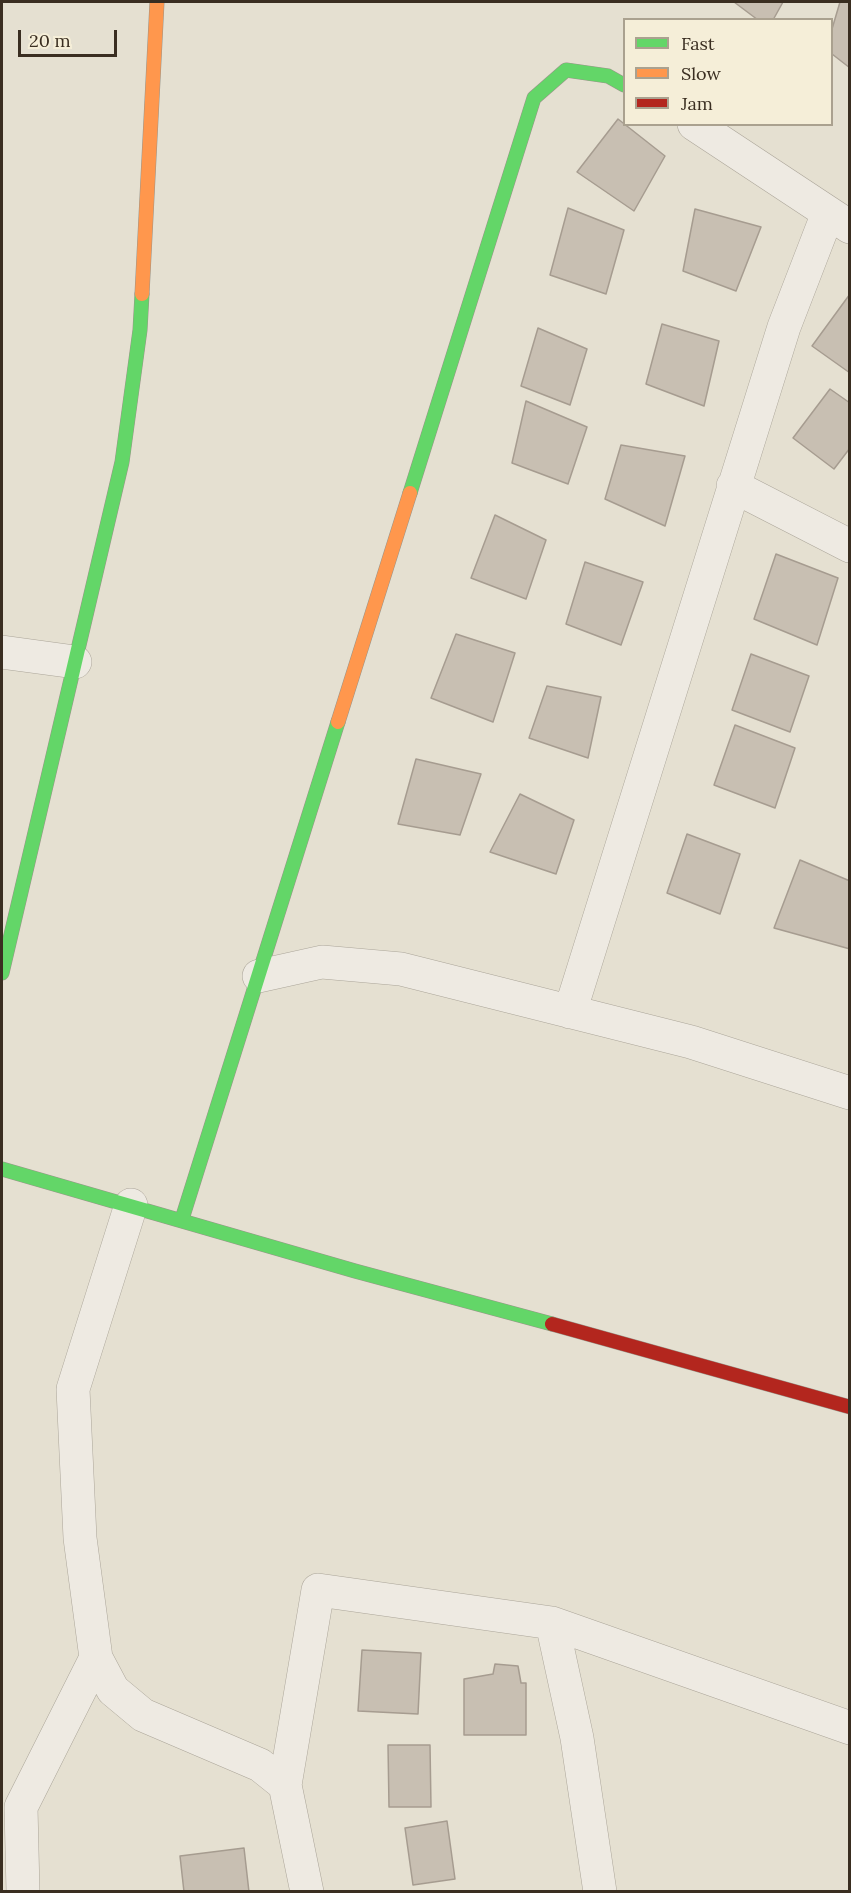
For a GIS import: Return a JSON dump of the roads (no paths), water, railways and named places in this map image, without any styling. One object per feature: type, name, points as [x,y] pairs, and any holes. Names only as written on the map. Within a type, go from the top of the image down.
[{"type":"street","points":[[2,973],[122,462],[140,330],[157,2]]},
{"type":"street","points":[[182,1220],[534,98],[566,70],[608,76],[623,84]]},
{"type":"street","points":[[570,1012],[784,327],[839,220],[697,126]]},
{"type":"street","points":[[733,486],[849,546]]},
{"type":"street","points":[[2,652],[75,662]]},
{"type":"street","points":[[259,976],[322,962],[401,969],[691,1042],[849,1093]]},
{"type":"street","points":[[2,1169],[355,1271],[755,1379],[849,1407]]},
{"type":"street","points":[[131,1205],[73,1389],[80,1538],[96,1658],[113,1690],[143,1715],[260,1765],[285,1785]]},
{"type":"street","points":[[307,1892],[285,1785],[318,1590],[552,1623],[849,1728]]},
{"type":"street","points":[[552,1623],[577,1738],[600,1892]]},
{"type":"street","points":[[23,1892],[21,1807],[96,1658]]}]
